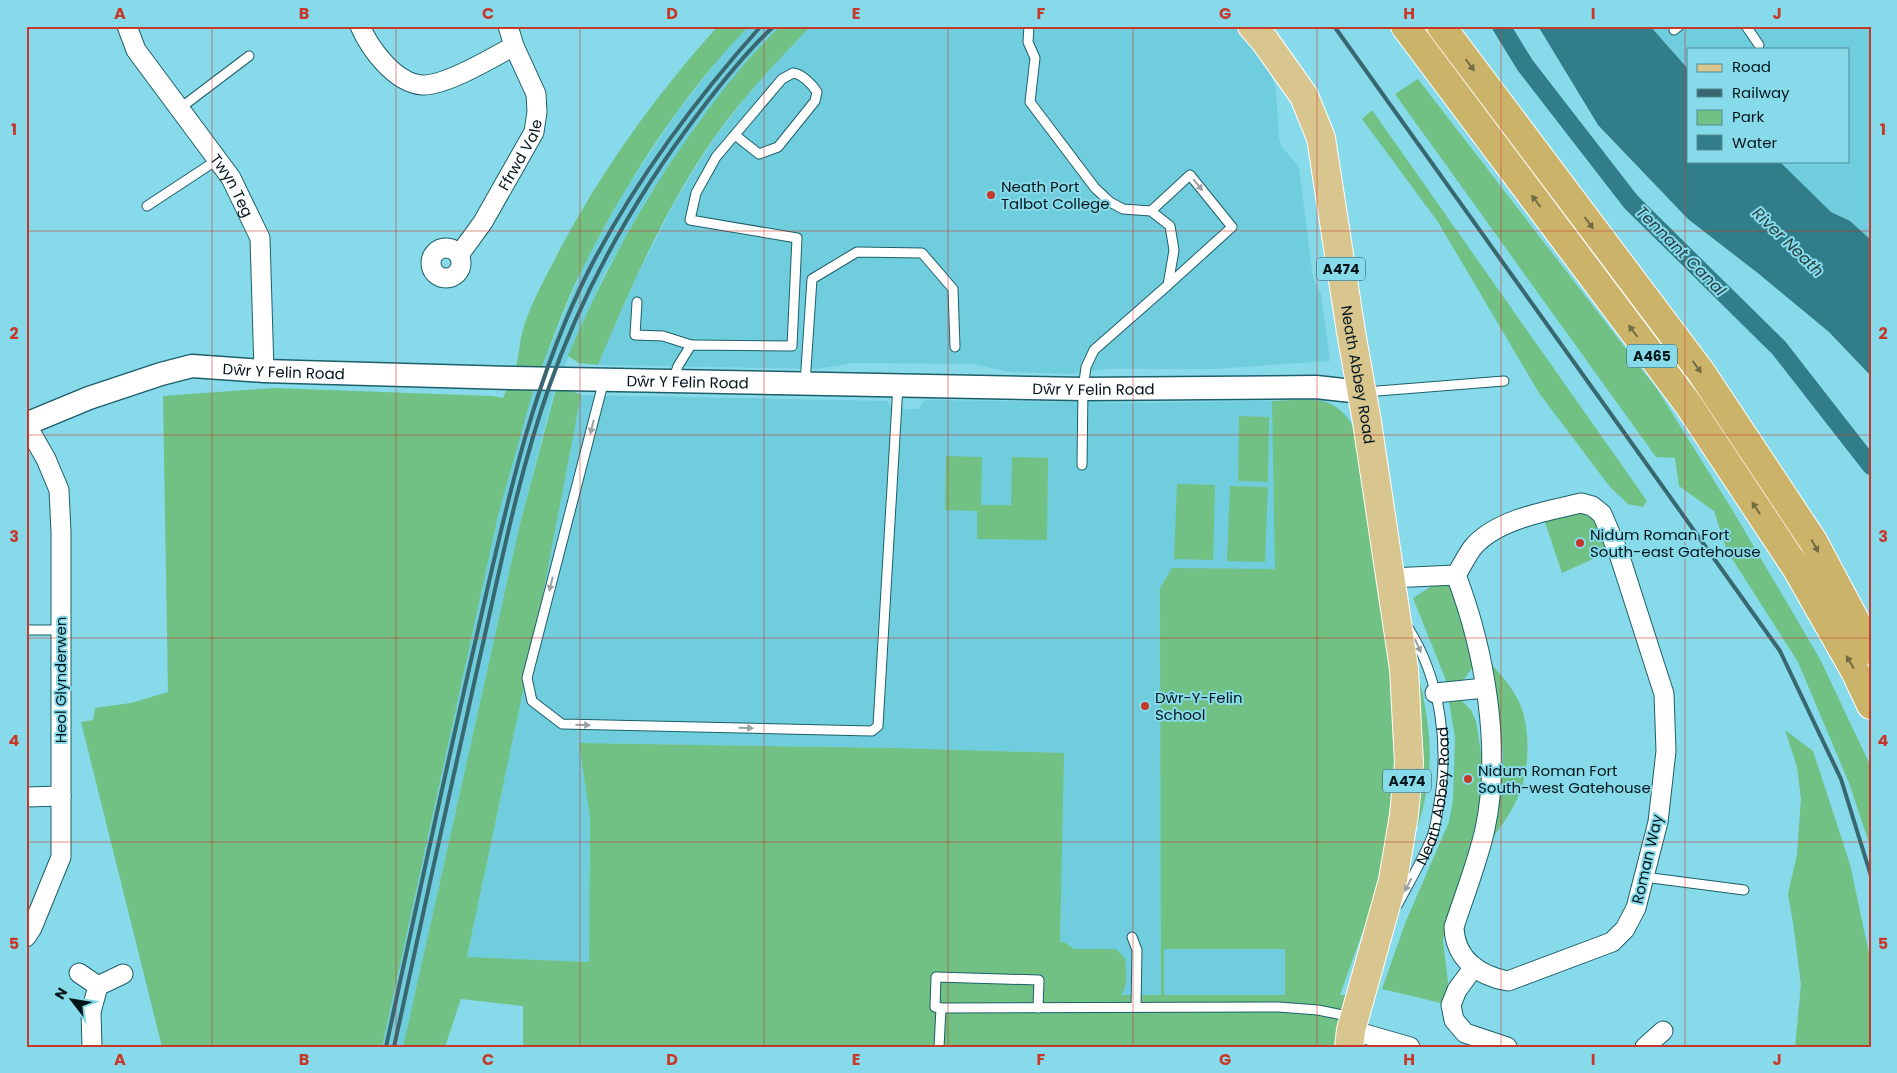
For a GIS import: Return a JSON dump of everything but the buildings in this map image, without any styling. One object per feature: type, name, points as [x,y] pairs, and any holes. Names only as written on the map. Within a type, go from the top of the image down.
[{"type":"highway","name":"A465","points":[[1405,26],[1688,404],[1796,569],[1855,671],[1871,705]]},
{"type":"highway","name":"A465","points":[[1441,26],[1701,372],[1813,541],[1871,650]]},
{"type":"main road","name":"Neath Abbey Road","points":[[1252,26],[1304,96],[1322,138],[1404,669],[1409,763],[1404,814],[1393,880],[1352,1032]]},
{"type":"street","name":"Twyn Teg","points":[[127,26],[136,50],[231,178],[260,238],[264,371]]},
{"type":"street","points":[[360,26],[366,40],[388,68],[404,78],[422,85],[462,74],[514,46]]},
{"type":"street","name":"Ffrwd Vale","points":[[459,255],[483,222],[534,132],[538,112],[536,94],[514,46],[508,26]]},
{"type":"street","name":"Dŵr Y Felin Road","points":[[26,424],[89,398],[161,374],[192,366],[264,371],[604,380],[1083,389],[1316,387],[1361,392]]},
{"type":"street","name":"Heol Glynderwen","points":[[26,424],[46,459],[59,490],[62,796],[61,856],[32,928],[26,936]]},
{"type":"street","name":"Roman Way","points":[[1581,503],[1592,506],[1602,514],[1619,554],[1664,694],[1666,751],[1658,822],[1644,877],[1632,915],[1625,929],[1612,942],[1508,981],[1492,978],[1474,967],[1462,956],[1454,941],[1454,927],[1485,830],[1492,771],[1492,727],[1485,688],[1476,642],[1456,576],[1474,546],[1499,527],[1527,516],[1581,503]]},
{"type":"street","points":[[1392,591],[1456,576]]},
{"type":"street","points":[[1435,693],[1485,688]]},
{"type":"street","points":[[26,797],[62,796]]},
{"type":"street","points":[[1474,967],[1456,990],[1451,1005],[1454,1020],[1465,1033],[1507,1047]]},
{"type":"street","points":[[79,973],[98,986]]},
{"type":"street","points":[[92,1047],[91,1012],[98,986],[123,974]]},
{"type":"street","points":[[1646,1047],[1662,1031]]},
{"type":"street","points":[[1352,1032],[1410,1047]]},
{"type":"lane","points":[[1029,26],[1028,42],[1035,58],[1030,102],[1095,188],[1110,202],[1123,209],[1151,211],[1170,226],[1174,250],[1168,285]]},
{"type":"lane","points":[[1746,26],[1759,45]]},
{"type":"lane","points":[[179,109],[249,56]]},
{"type":"lane","points":[[637,302],[636,335],[663,336],[691,345],[792,346],[797,238],[690,220],[696,193],[716,157],[782,79],[792,73],[798,73],[817,92],[815,102],[778,147],[759,154],[735,135]]},
{"type":"lane","points":[[147,206],[218,160]]},
{"type":"lane","points":[[1082,465],[1083,389],[1086,368],[1094,350],[1232,227],[1190,175],[1151,211]]},
{"type":"lane","points":[[805,384],[812,278],[857,252],[922,253],[953,289],[956,347]]},
{"type":"lane","points":[[673,381],[678,366],[691,345]]},
{"type":"lane","points":[[604,380],[527,678],[532,702],[562,724],[872,731],[878,726],[898,385]]},
{"type":"lane","points":[[1361,392],[1504,381]]},
{"type":"lane","name":"Neath Abbey Road","points":[[1373,954],[1432,838],[1443,784],[1442,730],[1431,675],[1392,591]]},
{"type":"lane","points":[[26,630],[60,630]]},
{"type":"lane","points":[[1644,877],[1744,890]]},
{"type":"lane","points":[[1132,937],[1137,950],[1136,1007]]},
{"type":"lane","points":[[1038,1008],[1039,980],[936,977],[935,1007],[941,1008],[1038,1008],[1136,1007],[1278,1007],[1318,1010],[1352,1032]]},
{"type":"lane","points":[[940,1047],[941,1008]]},
{"type":"shaded area","points":[[749,26],[780,26],[743,66],[696,125],[645,202],[604,275],[554,391],[520,524],[403,1047],[382,1047],[498,516],[535,384],[584,265],[626,189],[678,111],[726,50]]},
{"type":"shaded area","name":"Neath Port Talbot College","points":[[811,26],[1236,26],[1266,55],[1276,91],[1279,137],[1282,147],[1299,167],[1313,278],[1321,294],[1330,361],[1212,369],[1106,369],[1072,374],[1009,372],[972,364],[853,363],[816,369],[598,365],[630,290],[668,215],[691,175],[716,136],[746,97],[773,65]]},
{"type":"shaded area","points":[[1650,26],[1871,26],[1871,240],[1850,221],[1831,212],[1780,162],[1850,162],[1850,48],[1687,48],[1687,68]]},
{"type":"shaded area","name":"Dŵr-Y-Felin School","points":[[581,395],[887,401],[892,409],[918,409],[924,401],[928,400],[1133,403],[1322,400],[1334,405],[1343,412],[1351,421],[1342,990],[1325,995],[1120,995],[1116,949],[1074,949],[1064,942],[1060,942],[1063,753],[894,748],[579,743],[590,817],[589,962],[467,958],[539,615]]},
{"type":"green space","points":[[718,26],[749,26],[701,80],[679,109],[619,201],[567,302],[541,369],[516,367],[523,331],[531,307],[575,222],[611,163],[651,107]]},
{"type":"green space","points":[[780,26],[811,26],[738,106],[698,162],[665,218],[623,306],[598,365],[579,363],[568,356],[603,279],[644,206],[689,135],[714,101],[746,62]]},
{"type":"green space","points":[[1418,79],[1657,389],[1733,511],[1820,659],[1871,767],[1871,849],[1849,783],[1798,662],[1727,551],[1714,511],[1679,486],[1675,458],[1656,457],[1395,94]]},
{"type":"green space","points":[[1372,110],[1647,501],[1643,507],[1628,504],[1610,487],[1539,393],[1438,222],[1362,119]]},
{"type":"green space","points":[[510,381],[535,384],[498,516],[382,1047],[162,1047],[81,722],[93,720],[95,708],[131,703],[168,692],[163,396],[274,388],[492,396],[503,398]]},
{"type":"green space","points":[[557,385],[581,395],[539,615],[467,957],[589,962],[590,817],[579,743],[1064,753],[1060,942],[1064,942],[1074,949],[1116,949],[1125,958],[1126,982],[1121,995],[1161,995],[1160,588],[1172,568],[1275,569],[1272,401],[1313,400],[1333,405],[1351,423],[1359,438],[1391,670],[1398,743],[1396,805],[1380,883],[1340,995],[1348,995],[1339,1047],[523,1047],[523,1006],[461,999],[445,1047],[403,1047],[520,524]],"holes":[[[1164,949],[1285,949],[1285,995],[1164,995]]]},
{"type":"green space","points":[[1239,416],[1269,417],[1268,482],[1238,481]]},
{"type":"green space","points":[[946,456],[982,457],[981,505],[1011,505],[1012,457],[1048,458],[1047,540],[977,539],[977,511],[945,510]]},
{"type":"green space","points":[[1177,484],[1215,485],[1213,560],[1174,559]]},
{"type":"green space","points":[[1230,486],[1268,487],[1265,562],[1227,561]]},
{"type":"green space","name":"Nidum Roman Fort South-east Gatehouse","points":[[1578,514],[1591,517],[1596,521],[1611,551],[1562,573],[1545,522]]},
{"type":"green space","points":[[1444,583],[1457,593],[1473,661],[1472,668],[1460,685],[1447,683],[1413,598],[1435,584]]},
{"type":"green space","points":[[1486,659],[1503,677],[1522,708],[1528,745],[1526,770],[1520,792],[1502,826],[1488,844],[1501,788],[1503,754]]},
{"type":"green space","points":[[1414,670],[1423,697],[1428,723],[1430,753],[1426,796],[1418,826],[1415,825]]},
{"type":"green space","points":[[1454,698],[1463,702],[1471,710],[1476,721],[1482,760],[1482,787],[1475,827],[1443,940],[1448,982],[1445,1004],[1382,989],[1406,921],[1449,822],[1453,800],[1455,738],[1449,701]]},
{"type":"green space","points":[[1785,730],[1813,751],[1850,864],[1871,963],[1871,1047],[1795,1047],[1801,985],[1788,894],[1797,854],[1801,799],[1797,767]]},
{"type":"water","name":"River Neath","points":[[1538,26],[1650,26],[1687,68],[1687,162],[1780,162],[1831,212],[1850,221],[1871,240],[1871,376],[1829,332],[1688,219],[1598,125]]},
{"type":"waterway","name":"Tennant Canal","points":[[1501,26],[1525,65],[1631,202],[1779,348],[1871,466]]},
{"type":"railway","points":[[386,1047],[510,492],[536,401],[552,357],[569,313],[589,270],[646,173],[712,83],[761,26]]},
{"type":"railway","points":[[394,1047],[510,523],[528,454],[549,387],[579,313],[614,242],[634,208],[709,99],[745,56],[774,26]]},
{"type":"railway","points":[[1334,26],[1780,651],[1841,779],[1871,876]]},
{"type":"place","name":"Neath Port Talbot College","points":[[991,195]]},
{"type":"place","name":"Nidum Roman Fort South-east Gatehouse","points":[[1580,543]]},
{"type":"place","name":"Dŵr-Y-Felin School","points":[[1145,706]]},
{"type":"place","name":"Nidum Roman Fort South-west Gatehouse","points":[[1468,779]]}]
